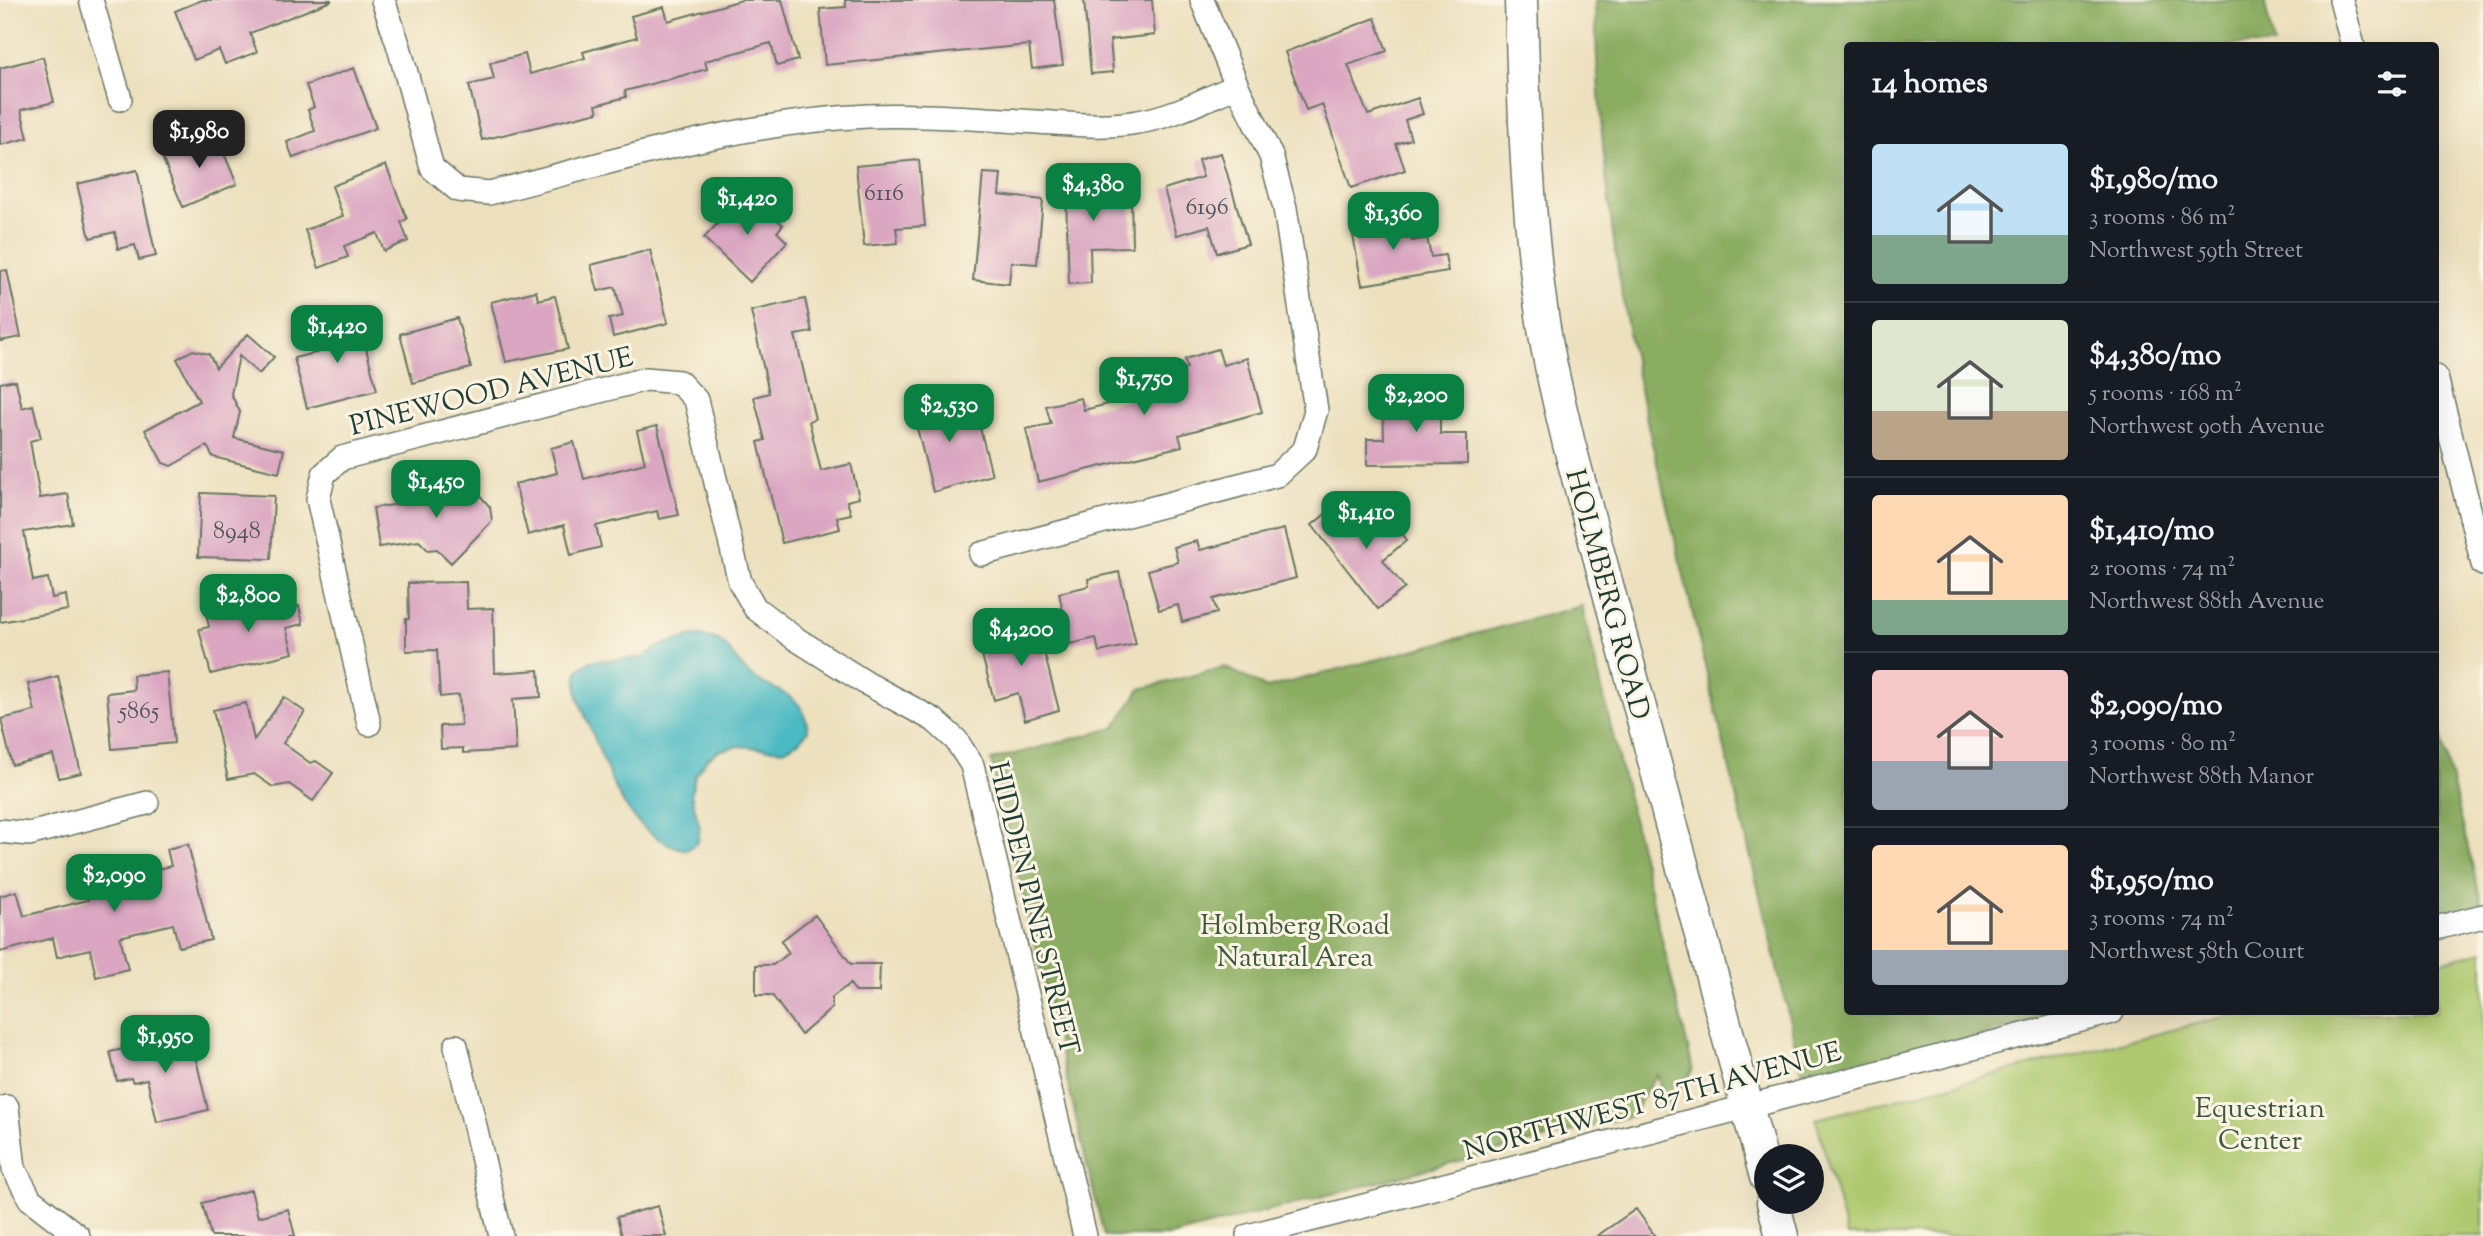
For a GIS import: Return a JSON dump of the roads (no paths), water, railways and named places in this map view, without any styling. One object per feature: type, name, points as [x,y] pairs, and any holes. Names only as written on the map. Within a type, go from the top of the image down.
[{"type":"street","points":[[91,0],[120,99]]},
{"type":"street","points":[[383,0],[399,47],[432,168],[458,190],[489,193],[711,136],[787,122],[869,116],[1105,126],[1140,122],[1174,112],[1237,86]]},
{"type":"street","points":[[981,554],[1277,475],[1305,449],[1316,410],[1285,208],[1271,156],[1237,86],[1202,0]]},
{"type":"street","name":"HOLMBERG ROAD","points":[[1521,0],[1524,114],[1535,253],[1546,340],[1569,444],[1757,1144]]},
{"type":"street","points":[[2341,0],[2352,42]]},
{"type":"street","name":"PINEWOOD AVENUE","points":[[369,724],[318,499],[324,474],[342,458],[646,379],[679,382]]},
{"type":"street","name":"HIDDEN PINE STREET","points":[[679,382],[696,400],[740,582],[755,608],[793,637],[845,670],[934,720],[956,740],[972,765],[1085,1236]]},
{"type":"street","points":[[2439,389],[2483,564]]},
{"type":"street","points":[[0,831],[29,834],[147,803]]},
{"type":"street","points":[[2439,927],[2483,916]]},
{"type":"street","name":"NORTHWEST 87TH AVENUE","points":[[1248,1236],[2100,1015]]},
{"type":"street","points":[[456,1046],[501,1236]]},
{"type":"street","points":[[7,1107],[14,1169],[30,1199],[78,1236]]},
{"type":"street","points":[[1776,1214],[1782,1236]]},
{"type":"water","points":[[692,636],[721,642],[748,673],[794,700],[805,717],[808,731],[798,742],[784,750],[738,746],[718,751],[707,759],[695,776],[691,794],[700,828],[698,842],[687,850],[650,833],[625,805],[615,788],[582,709],[577,679],[578,670],[591,661],[642,658],[658,647]]},
{"type":"park label","name":"Holmberg Road Natural Area","points":[[1295,940]]},
{"type":"park label","name":"Equestrian Center","points":[[2260,1123]]}]
